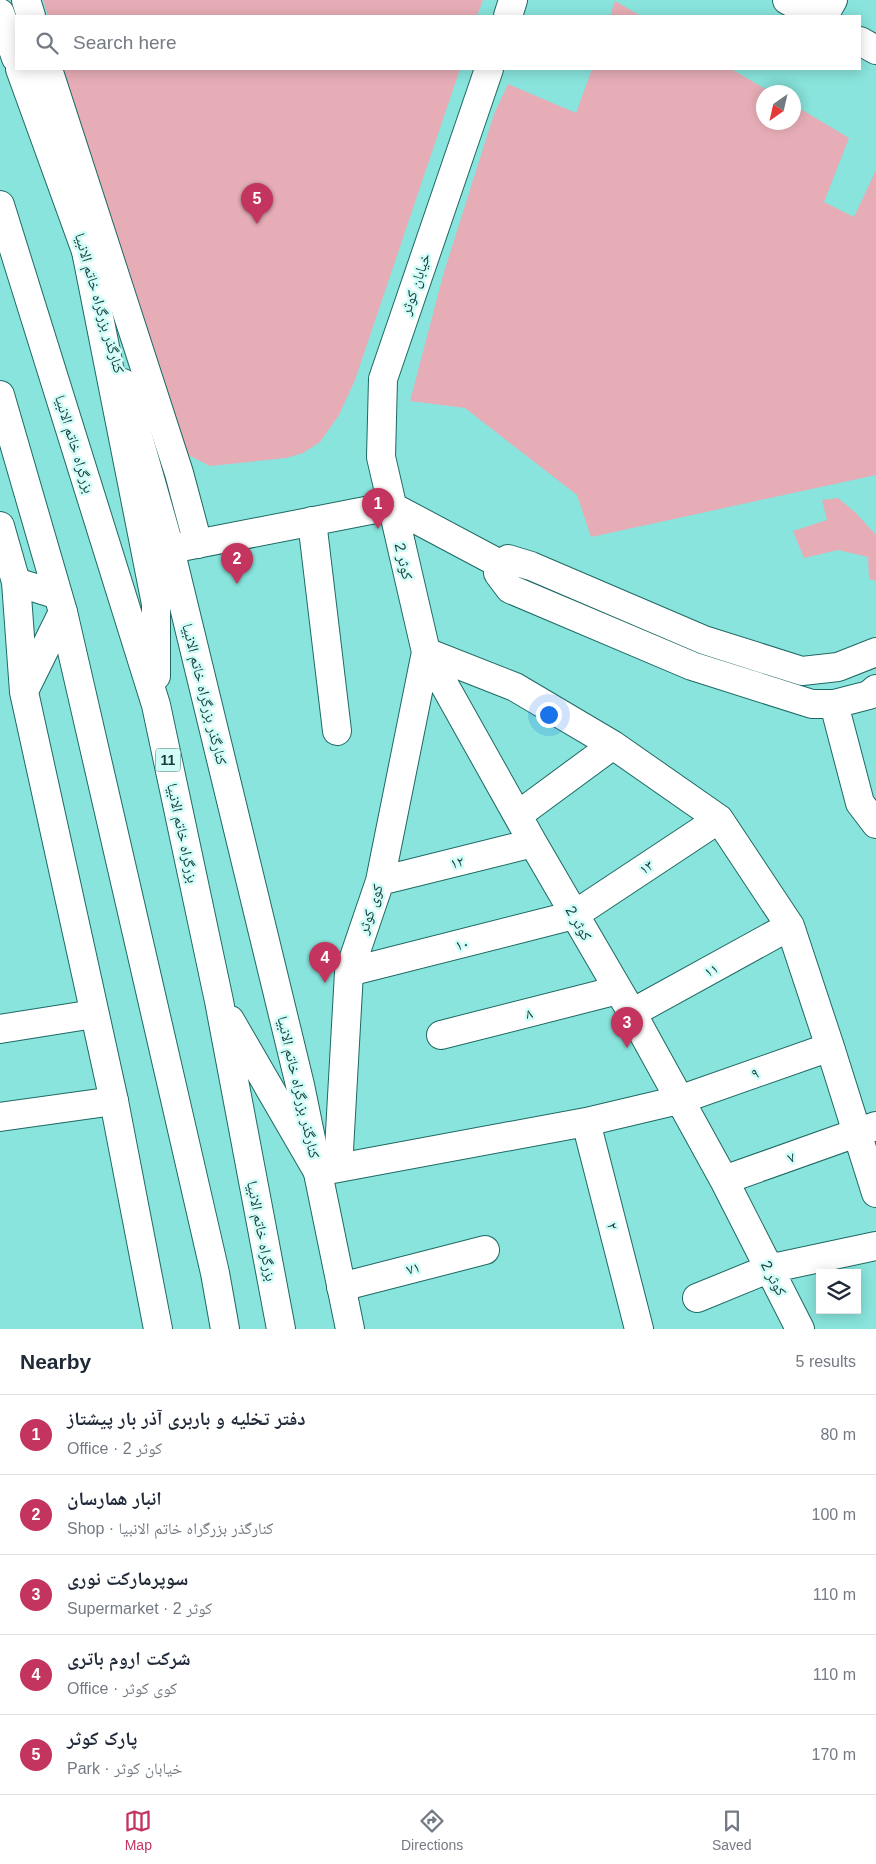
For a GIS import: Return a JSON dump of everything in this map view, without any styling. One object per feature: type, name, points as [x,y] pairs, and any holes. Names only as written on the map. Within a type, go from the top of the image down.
[{"type":"main road","points":[[26,0],[31,15]]},
{"type":"main road","points":[[508,15],[513,0]]},
{"type":"main road","points":[[787,0],[814,15]]},
{"type":"main road","points":[[824,15],[832,0]]},
{"type":"main road","points":[[0,12],[15,55]]},
{"type":"main road","points":[[861,41],[876,50]]},
{"type":"main road","name":"کنارگذر بزرگراه خاتم الانبیا","points":[[20,70],[86,251],[170,549],[300,1085],[328,1170],[341,1287],[350,1329]]},
{"type":"main road","points":[[48,70],[179,473],[198,544]]},
{"type":"main road","name":"خیابان کوثر","points":[[391,506],[380,457],[383,379],[490,70]]},
{"type":"main road","name":"بزرگراه خاتم الانبیا","points":[[0,205],[156,705],[219,1001],[281,1329]]},
{"type":"main road","points":[[86,251],[156,604],[156,705]]},
{"type":"main road","points":[[0,395],[60,603],[215,1273],[225,1329]]},
{"type":"main road","points":[[170,549],[391,506],[505,576],[692,666],[812,704],[834,704],[874,695]]},
{"type":"main road","name":"کوثر 2","points":[[391,506],[426,652],[574,915],[632,1013],[724,1180],[800,1329]]},
{"type":"main road","points":[[312,521],[337,731]]},
{"type":"main road","points":[[0,526],[24,692],[114,1101],[158,1329]]},
{"type":"main road","points":[[0,558],[8,581],[60,603]]},
{"type":"main road","points":[[505,576],[508,559],[531,566],[704,640],[802,671],[838,667],[876,652]]},
{"type":"main road","points":[[24,692],[60,603]]},
{"type":"main road","points":[[426,652],[515,687],[613,745],[719,818],[790,926],[830,1047],[867,1130],[876,1193]]},
{"type":"main road","name":"کوی کوثر","points":[[328,1170],[349,972],[380,881],[426,652]]},
{"type":"main road","points":[[834,704],[860,803],[876,824]]},
{"type":"main road","points":[[518,815],[613,745]]},
{"type":"main road","name":"۱۳","points":[[574,915],[719,818]]},
{"type":"main road","name":"۱۲","points":[[380,881],[533,843]]},
{"type":"main road","name":"۱۰","points":[[349,972],[574,915]]},
{"type":"main road","name":"۱۱","points":[[632,1013],[790,926]]},
{"type":"main road","name":"۸","points":[[441,1035],[618,990]]},
{"type":"main road","points":[[219,1001],[328,1170]]},
{"type":"main road","points":[[0,1029],[94,1014]]},
{"type":"main road","name":"۹","points":[[328,1170],[586,1122],[679,1100],[830,1047]]},
{"type":"main road","points":[[0,1117],[114,1101]]},
{"type":"main road","name":"۲","points":[[586,1122],[640,1329]]},
{"type":"main road","name":"۷","points":[[724,1180],[867,1130]]},
{"type":"main road","points":[[697,1298],[768,1269],[876,1246]]},
{"type":"main road","name":"۷۱","points":[[341,1287],[485,1250]]},
{"type":"shaded area","points":[[43,0],[483,0],[477,15],[48,15]]},
{"type":"shaded area","points":[[615,1],[639,15],[610,15]]},
{"type":"shaded area","points":[[63,70],[460,70],[355,380],[339,415],[320,442],[303,453],[286,458],[210,466],[186,454],[159,410]]},
{"type":"shaded area","points":[[592,70],[733,70],[759,85],[756,85],[756,130],[801,130],[801,109],[849,138],[824,202],[854,217],[876,173],[876,475],[591,537],[577,495],[465,408],[410,401],[444,272],[494,114],[508,84],[576,113]]},
{"type":"shaded area","points":[[838,498],[856,513],[876,535],[876,581],[869,579],[868,557],[838,550],[804,558],[793,531],[827,520],[822,500]]},
{"type":"place","name":"پارک کوثر","points":[[257,224]]},
{"type":"place","name":"دفتر تخلیه و باربری آذر بار پیشتاز","points":[[378,529]]},
{"type":"place","name":"انبار همارسان","points":[[237,584]]},
{"type":"place","name":"شرکت اروم باتری","points":[[325,983]]},
{"type":"place","name":"سوپرمارکت نوری","points":[[627,1048]]}]
